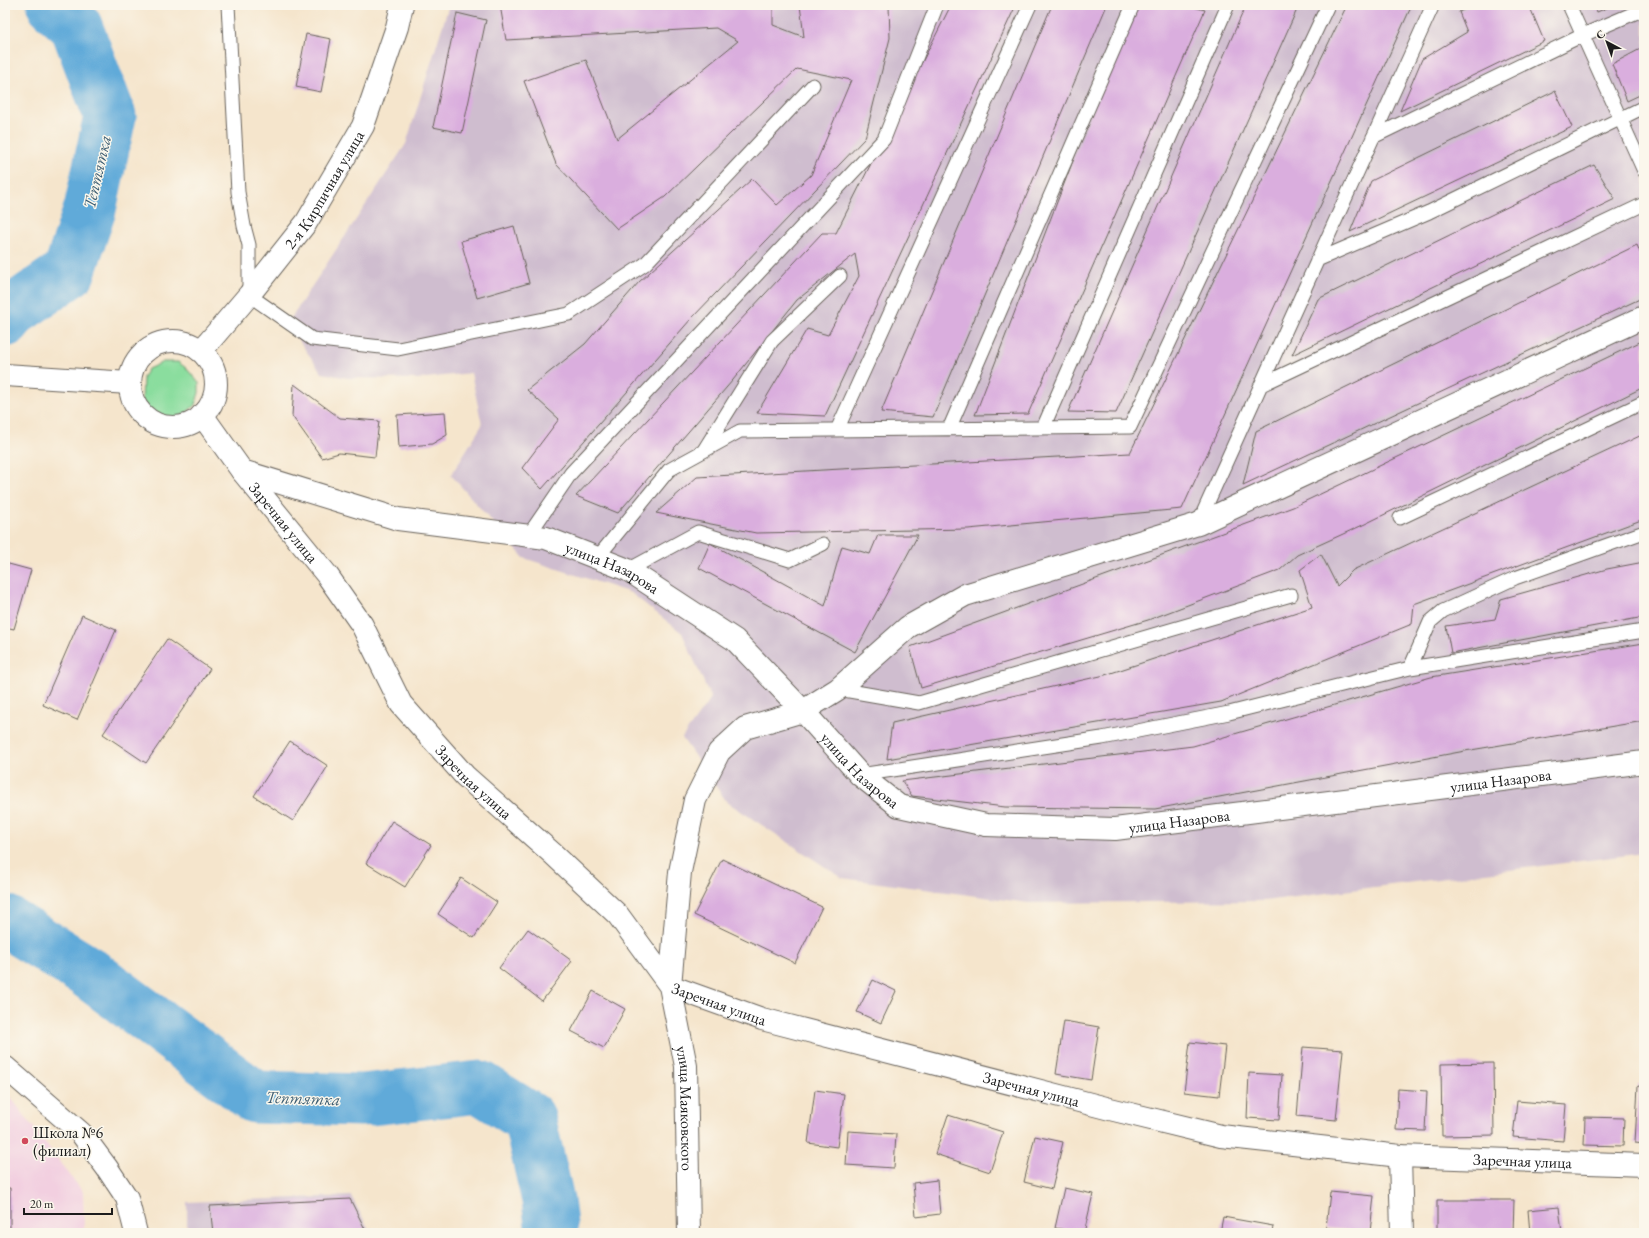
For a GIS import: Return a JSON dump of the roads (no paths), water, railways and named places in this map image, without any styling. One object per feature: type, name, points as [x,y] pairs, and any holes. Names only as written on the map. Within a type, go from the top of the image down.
[{"type":"street","name":"2-я Кирпичная улица","points":[[202,350],[249,295],[306,222],[363,126],[397,27],[402,5]]},
{"type":"street","points":[[670,986],[680,872],[695,800],[718,752],[745,728],[803,711],[838,689],[908,627],[965,595],[1198,524],[1644,317]]},
{"type":"street","points":[[166,341],[186,342],[202,350],[216,378],[215,394],[207,411],[190,424],[170,428],[147,420],[132,401],[128,383],[136,360],[151,346],[166,341]]},
{"type":"street","points":[[5,375],[128,383]]},
{"type":"street","name":"Заречная улица","points":[[202,415],[242,471],[327,575],[362,625],[401,704],[465,776],[552,853],[618,915],[670,986],[762,1019],[1110,1109],[1214,1134],[1400,1156],[1644,1165]]},
{"type":"street","name":"улица Назарова","points":[[242,471],[398,519],[546,538],[628,570],[735,640],[803,711],[860,775],[899,806],[986,825],[1115,829],[1644,762]]},
{"type":"street","name":"улица Маяковского","points":[[670,986],[686,1066],[689,1233]]},
{"type":"street","points":[[5,1067],[80,1133],[107,1168],[127,1198],[136,1233]]},
{"type":"street","points":[[1400,1156],[1402,1233]]},
{"type":"lane","points":[[228,5],[238,192],[249,245],[249,295],[312,339],[398,349],[569,314],[645,264],[813,85]]},
{"type":"lane","points":[[528,536],[571,473],[884,139],[937,5]]},
{"type":"lane","points":[[837,430],[1030,5]]},
{"type":"lane","points":[[949,429],[1133,5]]},
{"type":"lane","points":[[1043,428],[1228,5]]},
{"type":"lane","points":[[597,558],[669,470],[740,431],[1130,426],[1328,5]]},
{"type":"lane","points":[[1198,524],[1432,5]]},
{"type":"lane","points":[[1569,5],[1644,171]]},
{"type":"lane","points":[[1373,137],[1583,36],[1644,9]]},
{"type":"lane","points":[[1318,260],[1429,212],[1644,107]]},
{"type":"lane","points":[[1261,385],[1644,204]]},
{"type":"lane","points":[[704,451],[772,341],[840,276]]},
{"type":"lane","points":[[1400,518],[1644,402]]},
{"type":"lane","points":[[628,570],[698,532],[790,560],[823,544]]},
{"type":"lane","points":[[1410,668],[1430,622],[1443,610],[1515,578],[1644,532]]},
{"type":"lane","points":[[838,689],[918,703],[1291,595]]},
{"type":"lane","points":[[860,775],[1117,735],[1229,713],[1410,668],[1644,631]]},
{"type":"waterway","name":"Тептятка","points":[[5,321],[14,310],[69,272],[90,209],[110,116],[76,26],[53,5]]},
{"type":"waterway","name":"Тептятка","points":[[5,921],[86,971],[255,1097],[362,1100],[480,1087],[529,1118],[548,1200],[552,1233]]},
{"type":"place","name":"Школа №6 (филиал)","points":[[25,1141]]}]
